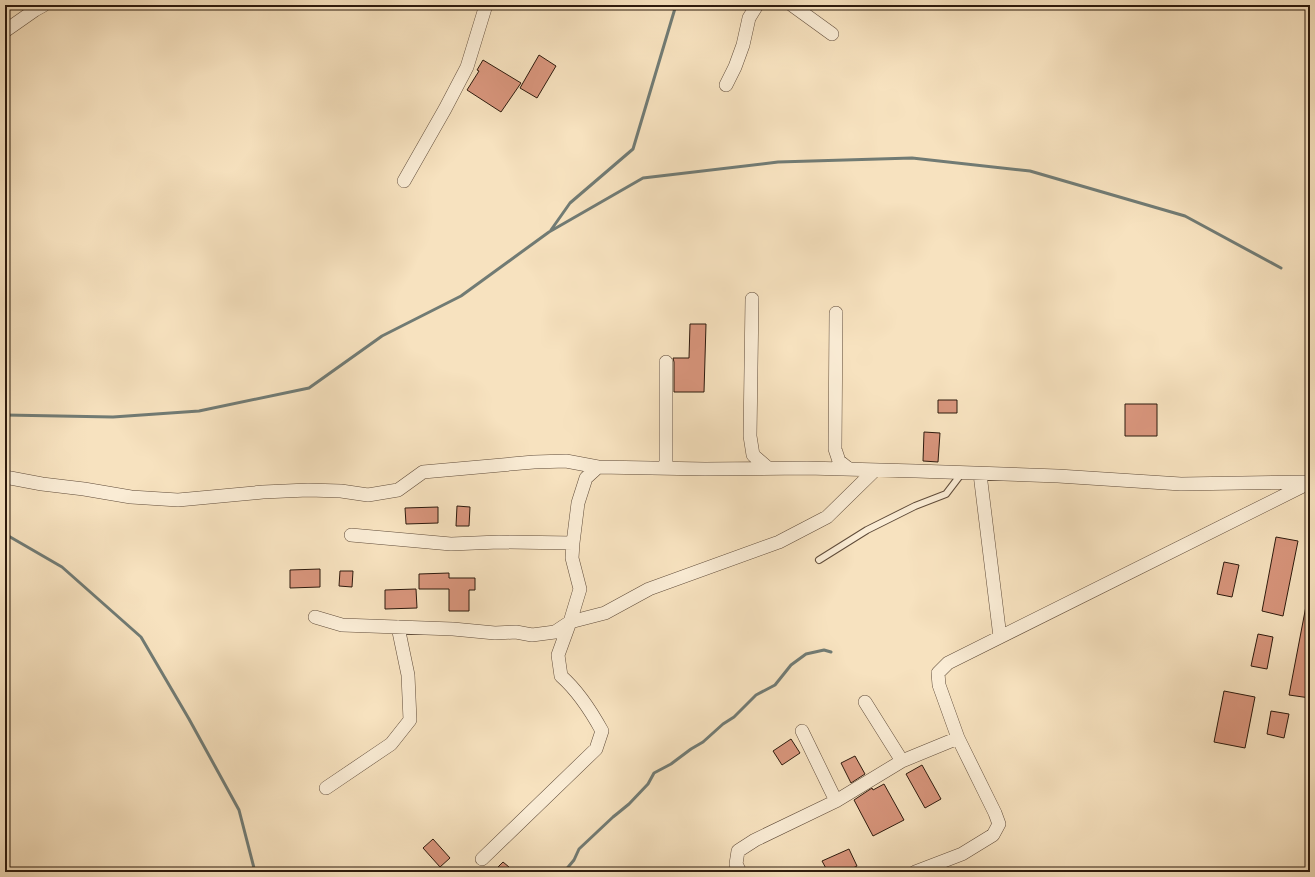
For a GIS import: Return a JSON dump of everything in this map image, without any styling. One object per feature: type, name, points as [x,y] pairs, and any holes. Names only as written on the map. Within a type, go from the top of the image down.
[{"type":"street","points":[[5,31],[44,5]]},
{"type":"street","points":[[404,181],[445,109],[466,67],[486,5]]},
{"type":"street","points":[[726,85],[735,67],[743,45],[749,18],[756,5]]},
{"type":"street","points":[[792,5],[832,34]]},
{"type":"street","points":[[752,299],[750,436],[753,454],[768,468]]},
{"type":"street","points":[[836,313],[835,449],[839,461],[850,469]]},
{"type":"street","points":[[666,362],[666,468]]},
{"type":"street","points":[[5,477],[131,497],[178,500],[263,492],[308,490],[341,491],[368,495],[398,490],[424,472],[534,462],[566,461],[598,467],[850,469],[1066,477],[1181,484],[1310,482]]},
{"type":"street","points":[[482,859],[596,749],[602,731],[592,713],[572,685],[561,676],[558,655],[580,589],[572,558],[578,503],[586,478],[598,467]]},
{"type":"street","points":[[314,617],[342,625],[454,629],[495,633],[516,632],[532,635],[555,632],[570,622],[605,613],[649,589],[779,542],[827,517],[875,470]]},
{"type":"street","points":[[980,474],[1000,637]]},
{"type":"street","points":[[915,872],[962,854],[993,835],[999,824],[958,738],[939,685],[938,673],[948,663],[1310,482]]},
{"type":"street","points":[[351,535],[451,544],[499,542],[573,543]]},
{"type":"street","points":[[326,788],[391,744],[410,720],[408,675],[398,627]]},
{"type":"street","points":[[865,702],[902,761]]},
{"type":"street","points":[[802,732],[836,801]]},
{"type":"street","points":[[740,872],[736,864],[738,851],[755,840],[836,801],[902,761],[958,738]]},
{"type":"lane","points":[[819,560],[867,530],[915,506],[946,494],[962,473]]},
{"type":"building","points":[[539,55],[556,66],[537,98],[520,88]]},
{"type":"building","points":[[483,60],[521,83],[501,112],[467,90],[479,71],[477,70]]},
{"type":"building","points":[[690,324],[706,324],[704,392],[674,392],[673,358],[689,358]]},
{"type":"building","points":[[938,400],[957,400],[957,413],[938,413]]},
{"type":"building","points":[[1125,404],[1157,404],[1157,436],[1125,436]]},
{"type":"building","points":[[924,432],[940,433],[938,462],[923,461]]},
{"type":"building","points":[[457,506],[470,507],[469,526],[456,526]]},
{"type":"building","points":[[438,507],[438,523],[406,524],[405,508]]},
{"type":"building","points":[[1276,537],[1298,541],[1283,616],[1262,611]]},
{"type":"building","points":[[1224,562],[1239,565],[1232,597],[1217,594]]},
{"type":"building","points":[[320,569],[320,587],[290,588],[290,570]]},
{"type":"building","points":[[340,571],[353,571],[352,587],[339,586]]},
{"type":"building","points":[[449,573],[449,578],[475,578],[475,590],[469,590],[469,611],[449,611],[449,589],[419,589],[419,574]]},
{"type":"building","points":[[416,589],[417,608],[385,609],[385,590]]},
{"type":"building","points":[[1306,606],[1310,607],[1310,698],[1289,695]]},
{"type":"building","points":[[1258,634],[1273,637],[1267,669],[1251,666]]},
{"type":"building","points":[[1224,691],[1255,697],[1245,748],[1214,742]]},
{"type":"building","points":[[1271,711],[1289,714],[1284,738],[1267,734]]},
{"type":"building","points":[[791,739],[800,753],[782,765],[773,751]]},
{"type":"building","points":[[855,756],[865,774],[851,783],[841,763]]},
{"type":"building","points":[[922,765],[941,799],[925,808],[906,774]]},
{"type":"building","points":[[884,784],[904,820],[873,836],[854,800],[872,788],[873,790]]},
{"type":"building","points":[[433,839],[450,858],[440,867],[423,848]]},
{"type":"building","points":[[849,849],[857,866],[845,872],[828,872],[822,861]]},
{"type":"building","points":[[503,862],[509,867],[505,872],[493,872]]},
{"type":"waterway","points":[[551,230],[570,203],[633,149],[676,5]]},
{"type":"waterway","points":[[5,415],[113,417],[199,411],[309,388],[382,336],[461,296],[549,232],[643,178],[778,162],[912,158],[1030,171],[1185,216],[1281,268]]},
{"type":"waterway","points":[[5,534],[62,567],[141,637],[189,719],[239,810],[255,872]]},
{"type":"waterway","points":[[564,872],[574,860],[579,849],[629,804],[648,784],[654,773],[671,764],[703,742],[723,724],[734,717],[756,695],[775,685],[791,665],[806,654],[824,650],[831,652]]}]
